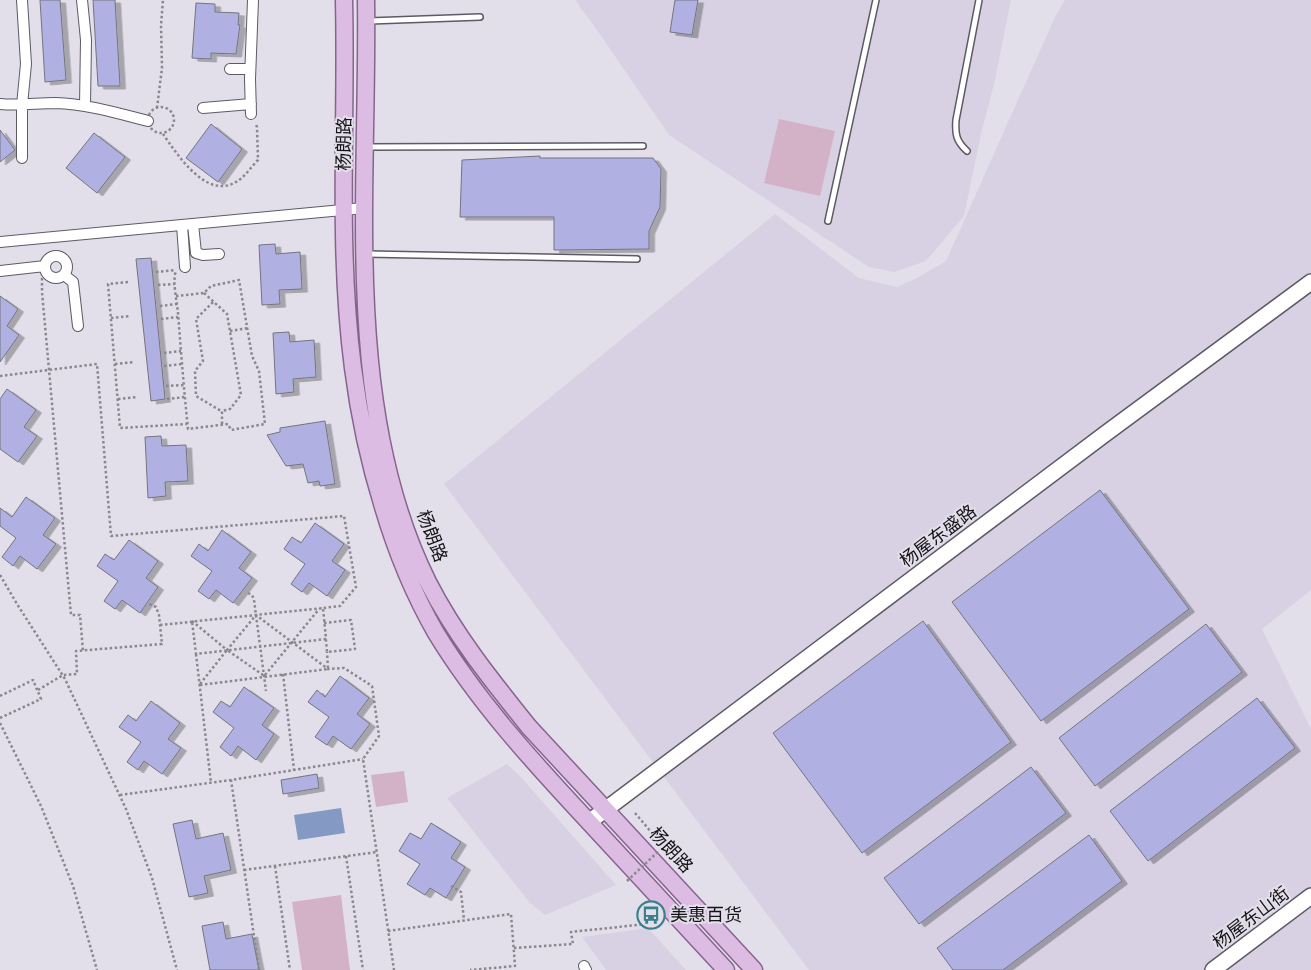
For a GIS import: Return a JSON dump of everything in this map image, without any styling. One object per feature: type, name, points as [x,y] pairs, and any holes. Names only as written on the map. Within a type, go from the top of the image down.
[{"type":"main road","name":"杨朗路","points":[[344,0],[345,260],[352,367],[364,437],[375,483],[403,568],[437,634],[464,676],[508,733],[726,970]]},
{"type":"main road","name":"杨朗路","points":[[366,0],[364,254],[367,322],[372,370],[385,453],[406,528],[428,580],[448,619],[502,693],[529,727],[754,970]]},
{"type":"street","points":[[22,0],[26,64],[22,105],[22,158]]},
{"type":"street","points":[[82,0],[86,40],[85,106]]},
{"type":"street","points":[[203,108],[251,109],[250,69],[253,0]]},
{"type":"street","points":[[230,68],[250,69]]},
{"type":"street","points":[[0,104],[54,103],[85,106],[148,121]]},
{"type":"street","points":[[0,242],[364,208]]},
{"type":"street","points":[[187,225],[196,253],[203,256],[219,254]]},
{"type":"street","points":[[185,267],[187,225]]},
{"type":"street","points":[[52,238],[55,256]]},
{"type":"street","points":[[55,256],[61,257],[66,262],[67,269],[64,275],[53,277],[46,268],[48,260],[55,256]]},
{"type":"street","points":[[0,271],[46,268]]},
{"type":"street","points":[[64,275],[73,282],[78,326]]},
{"type":"street","name":"杨屋东盛路","points":[[589,822],[1104,434],[1311,282]]},
{"type":"street","name":"杨屋东山街","points":[[1213,970],[1311,896]]},
{"type":"lane","points":[[828,221],[876,0]]},
{"type":"lane","points":[[966,151],[959,144],[955,136],[956,120],[979,0]]},
{"type":"lane","points":[[366,21],[480,17]]},
{"type":"lane","points":[[364,147],[643,146]]},
{"type":"lane","points":[[364,254],[637,259]]},
{"type":"path","points":[[157,108],[162,68],[161,25],[163,0]]},
{"type":"path","points":[[163,134],[170,130],[174,118],[170,110],[157,108],[150,113],[148,126],[154,132],[163,134],[197,177],[217,187],[236,182],[258,160],[257,127],[251,109]]},
{"type":"path","points":[[46,268],[42,274],[42,292],[71,615],[80,614],[83,651]]},
{"type":"path","points":[[156,272],[177,270],[175,275],[176,296],[188,429],[228,424],[231,430],[265,424],[259,372],[252,356],[239,280],[211,286],[204,293],[176,296]]},
{"type":"path","points":[[128,282],[108,284],[120,428],[187,424]]},
{"type":"path","points":[[158,286],[176,284]]},
{"type":"path","points":[[204,293],[227,314],[241,395],[230,409],[222,411],[196,396],[195,371],[203,362],[196,319],[213,302]]},
{"type":"path","points":[[160,306],[177,304]]},
{"type":"path","points":[[111,318],[130,316]]},
{"type":"path","points":[[161,319],[178,318]]},
{"type":"path","points":[[230,331],[248,328]]},
{"type":"path","points":[[164,353],[181,351]]},
{"type":"path","points":[[115,364],[134,362]]},
{"type":"path","points":[[0,376],[97,364],[111,536],[344,516],[356,587],[340,606],[160,624]]},
{"type":"path","points":[[164,366],[182,364]]},
{"type":"path","points":[[166,386],[184,385]]},
{"type":"path","points":[[118,399],[137,397]]},
{"type":"path","points":[[167,399],[185,398]]},
{"type":"path","points":[[222,411],[222,425]]},
{"type":"path","points":[[0,575],[63,675],[120,795],[152,878],[177,970]]},
{"type":"path","points":[[248,593],[252,595],[254,600],[266,691]]},
{"type":"path","points":[[38,690],[63,675],[77,674],[76,651],[162,644],[159,615],[156,607],[149,604]]},
{"type":"path","points":[[321,608],[328,652],[328,669]]},
{"type":"path","points":[[264,676],[321,608]]},
{"type":"path","points":[[256,614],[328,669]]},
{"type":"path","points":[[200,685],[256,614]]},
{"type":"path","points":[[324,623],[351,620],[355,649],[328,652]]},
{"type":"path","points":[[192,621],[227,650],[264,676]]},
{"type":"path","points":[[192,621],[211,783]]},
{"type":"path","points":[[196,654],[326,639]]},
{"type":"path","points":[[200,685],[344,668],[372,686],[379,736],[363,759],[394,970]]},
{"type":"path","points":[[283,674],[294,770]]},
{"type":"path","points":[[0,696],[33,680],[41,699],[0,718]]},
{"type":"path","points":[[0,723],[41,806],[69,878],[96,970]]},
{"type":"path","points":[[120,795],[363,759]]},
{"type":"path","points":[[231,780],[259,970]]},
{"type":"path","points":[[635,813],[686,874]]},
{"type":"path","points":[[626,881],[663,847]]},
{"type":"path","points":[[244,870],[377,852]]},
{"type":"path","points":[[346,856],[363,970]]},
{"type":"path","points":[[275,866],[290,970]]},
{"type":"path","points":[[451,886],[461,892],[464,920]]},
{"type":"path","points":[[514,948],[573,944],[571,932],[656,923],[670,909]]},
{"type":"path","points":[[388,931],[511,914],[515,966],[470,970]]},
{"type":"shaded area","points":[[576,0],[1011,0],[964,216],[926,261],[894,272],[869,267],[669,135]]},
{"type":"shaded area","points":[[1065,0],[1311,0],[1311,590],[1262,629],[1311,729],[1311,970],[809,970],[444,484],[775,214],[859,278],[897,287],[946,261],[1055,17]]},
{"type":"shaded area","points":[[779,119],[835,131],[820,196],[764,183]]},
{"type":"shaded area","points":[[507,764],[520,776],[616,885],[545,915],[530,903],[447,798]]},
{"type":"shaded area","points":[[404,771],[408,802],[376,807],[371,775]]},
{"type":"shaded area","points":[[341,895],[350,970],[302,970],[292,902]]},
{"type":"shaded area","points":[[648,928],[686,970],[606,970],[582,937]]},
{"type":"water","points":[[341,808],[345,833],[298,840],[294,815]]},
{"type":"building","points":[[40,0],[60,0],[66,80],[45,82]]},
{"type":"building","points":[[93,0],[115,0],[120,86],[98,86]]},
{"type":"building","points":[[675,0],[698,0],[692,35],[670,32]]},
{"type":"building","points":[[196,3],[215,4],[215,12],[239,13],[238,25],[240,25],[236,54],[211,53],[211,59],[192,58]]},
{"type":"building","points":[[211,124],[242,149],[218,182],[186,158]]},
{"type":"building","points":[[0,130],[15,150],[0,162]]},
{"type":"building","points":[[94,133],[125,157],[97,193],[66,168]]},
{"type":"building","points":[[540,156],[540,158],[653,158],[661,169],[660,207],[649,231],[649,249],[554,250],[554,217],[460,217],[462,160]]},
{"type":"building","points":[[275,244],[276,254],[300,252],[302,289],[279,290],[280,304],[262,305],[259,245]]},
{"type":"building","points":[[151,258],[165,399],[151,401],[136,259]]},
{"type":"building","points":[[0,296],[18,309],[7,326],[19,335],[0,362]]},
{"type":"building","points":[[289,332],[290,342],[314,340],[316,377],[293,379],[294,392],[276,394],[273,333]]},
{"type":"building","points":[[7,389],[36,410],[24,427],[37,436],[18,462],[0,449],[0,399]]},
{"type":"building","points":[[325,421],[335,484],[320,486],[319,481],[308,483],[303,464],[286,466],[267,435],[280,432],[280,428]]},
{"type":"building","points":[[161,436],[162,446],[186,445],[188,481],[165,482],[166,496],[148,498],[145,437]]},
{"type":"building","points":[[1100,490],[1189,609],[1041,721],[952,602]]},
{"type":"building","points":[[26,497],[55,518],[43,535],[56,544],[37,569],[20,556],[13,566],[2,557],[16,538],[0,526],[0,508],[12,517]]},
{"type":"building","points":[[315,523],[344,544],[332,561],[345,570],[327,596],[309,583],[302,592],[291,584],[305,564],[284,549],[292,537],[301,543]]},
{"type":"building","points":[[222,530],[251,552],[239,568],[252,578],[233,603],[216,590],[209,599],[198,591],[212,571],[191,556],[199,544],[208,551]]},
{"type":"building","points":[[129,540],[158,561],[146,578],[158,587],[140,613],[122,600],[115,609],[104,601],[118,581],[97,566],[105,554],[114,560]]},
{"type":"building","points":[[923,621],[1011,742],[862,853],[773,733]]},
{"type":"building","points":[[1206,624],[1242,672],[1095,786],[1059,738]]},
{"type":"building","points":[[340,676],[369,698],[357,714],[370,724],[351,749],[333,736],[327,745],[315,737],[329,717],[308,702],[317,690],[325,697]]},
{"type":"building","points":[[244,687],[274,708],[262,725],[274,734],[256,760],[238,746],[231,756],[220,747],[234,728],[213,712],[221,701],[230,707]]},
{"type":"building","points":[[1257,698],[1295,748],[1148,861],[1110,811]]},
{"type":"building","points":[[151,701],[180,723],[168,739],[181,748],[162,774],[144,761],[138,770],[127,762],[141,742],[119,727],[128,715],[136,721]]},
{"type":"building","points":[[1031,767],[1066,813],[919,924],[884,878]]},
{"type":"building","points":[[317,774],[319,788],[283,794],[281,780]]},
{"type":"building","points":[[192,820],[196,839],[223,833],[231,870],[204,876],[208,893],[189,897],[173,824]]},
{"type":"building","points":[[431,823],[461,842],[451,858],[465,867],[446,898],[430,888],[425,895],[407,884],[420,864],[399,851],[410,833],[421,839]]},
{"type":"building","points":[[1089,835],[1122,881],[1003,970],[953,970],[937,948]]},
{"type":"building","points":[[223,922],[226,939],[252,934],[259,970],[210,970],[202,926]]},
{"type":"place","name":"美惠百货","points":[[651,915]]}]
